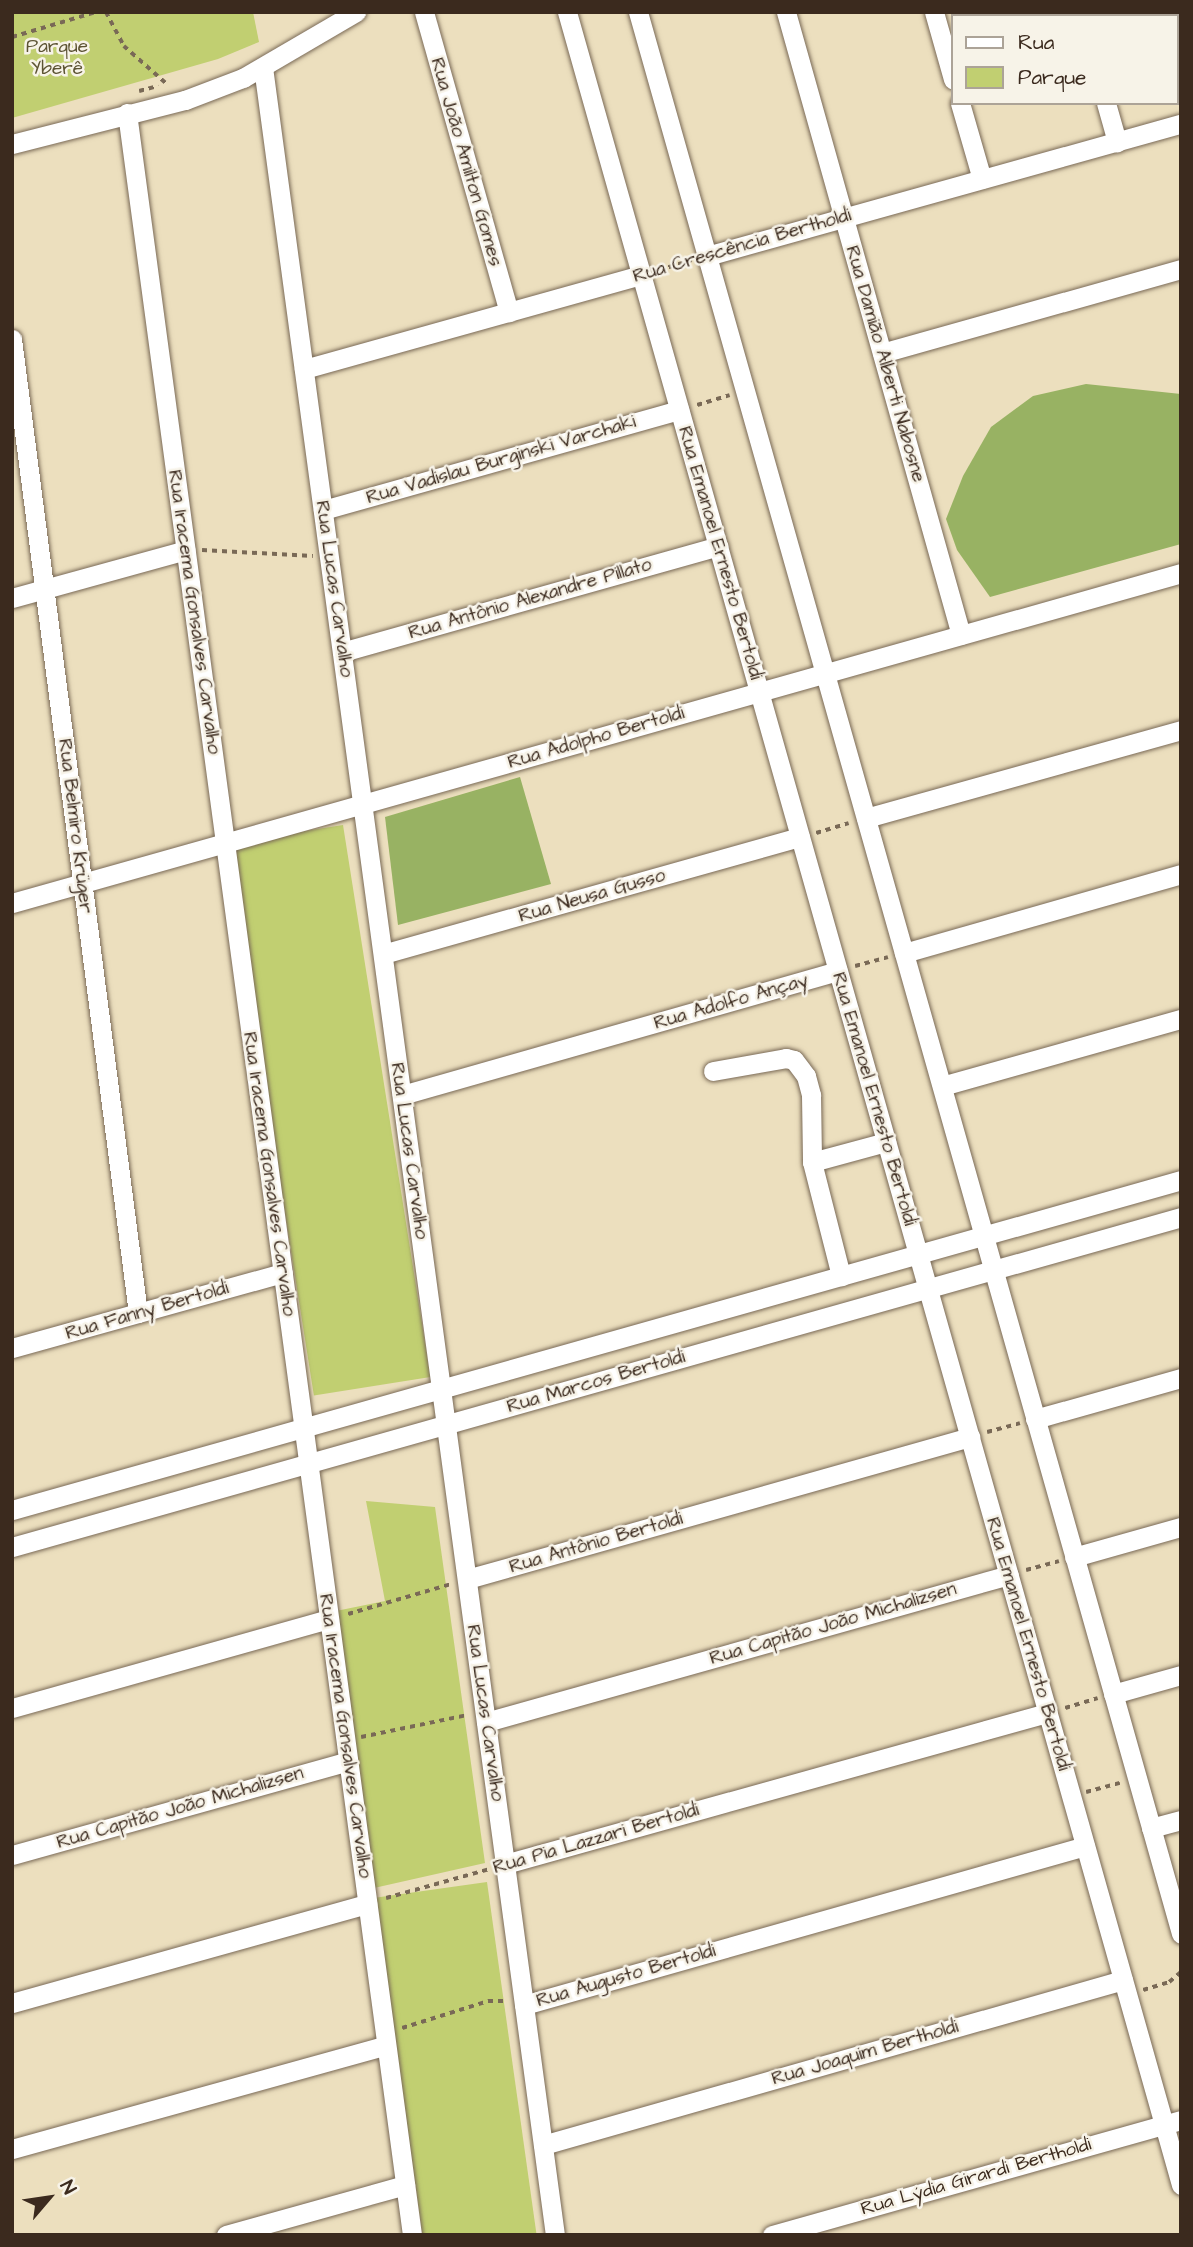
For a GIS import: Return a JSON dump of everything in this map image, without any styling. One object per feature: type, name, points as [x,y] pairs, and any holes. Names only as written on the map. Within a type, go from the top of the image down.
[{"type":"street","points":[[12,144],[185,100],[264,67],[356,12]]},
{"type":"street","name":"Rua João Amilton Gomes","points":[[424,12],[509,312]]},
{"type":"street","name":"Rua Emanoel Ernesto Bertoldi","points":[[567,12],[1123,1980],[1172,2122],[1181,2185]]},
{"type":"street","points":[[639,12],[1181,1934]]},
{"type":"street","name":"Rua Damião Alberti Nabosne","points":[[786,12],[961,635]]},
{"type":"street","points":[[934,12],[951,72]]},
{"type":"street","name":"Rua Lucas Carvalho","points":[[264,67],[555,2235]]},
{"type":"street","points":[[961,105],[982,179]]},
{"type":"street","points":[[1107,105],[1117,142]]},
{"type":"street","name":"Rua Iracema Gonsalves Carvalho","points":[[127,113],[412,2235]]},
{"type":"street","name":"Rua Crescência Bertholdi","points":[[707,256],[1181,124]]},
{"type":"street","points":[[881,353],[1181,269]]},
{"type":"street","name":"Rua Crescência Bertholdi","points":[[304,369],[641,275]]},
{"type":"street","name":"Rua Belmiro Krüger","points":[[12,339],[19,449],[45,589],[138,1313]]},
{"type":"street","name":"Rua Vadislau Burginski Varchaki","points":[[323,510],[679,410]]},
{"type":"street","name":"Rua Antônio Alexandre Pillato","points":[[342,652],[718,546]]},
{"type":"street","points":[[12,598],[186,550]]},
{"type":"street","name":"Rua Adolpho Bertoldi","points":[[12,903],[1181,573]]},
{"type":"street","points":[[866,818],[1181,730]]},
{"type":"street","name":"Rua Neusa Gusso","points":[[383,954],[800,837]]},
{"type":"street","points":[[904,953],[1181,874]]},
{"type":"street","name":"Rua Adolfo Ançay","points":[[402,1095],[838,971]]},
{"type":"street","points":[[942,1086],[1181,1019]]},
{"type":"street","points":[[713,1071],[794,1060],[806,1076],[811,1095],[812,1162],[841,1276]]},
{"type":"street","points":[[812,1162],[886,1142]]},
{"type":"street","name":"Rua Marcos Bertoldi","points":[[12,1510],[1181,1180]]},
{"type":"street","name":"Rua Marcos Bertoldi","points":[[12,1547],[1181,1217]]},
{"type":"street","name":"Rua Fanny Bertoldi","points":[[12,1348],[283,1273]]},
{"type":"street","points":[[1035,1419],[1181,1378]]},
{"type":"street","name":"Rua Antônio Bertoldi","points":[[467,1580],[970,1437]]},
{"type":"street","points":[[1074,1557],[1181,1527]]},
{"type":"street","name":"Rua Capitão João Michalizsen","points":[[485,1717],[1009,1575]]},
{"type":"street","points":[[12,1708],[329,1619]]},
{"type":"street","points":[[1113,1694],[1181,1675]]},
{"type":"street","name":"Rua Pia Lazzari Bertoldi","points":[[505,1864],[1047,1713]]},
{"type":"street","name":"Rua Capitão João Michalizsen","points":[[12,1855],[348,1761]]},
{"type":"street","points":[[1151,1828],[1181,1819]]},
{"type":"street","name":"Rua Augusto Bertoldi","points":[[524,2005],[1085,1846]]},
{"type":"street","points":[[12,2003],[368,1904]]},
{"type":"street","name":"Rua Joaquim Bertholdi","points":[[543,2145],[1123,1980]]},
{"type":"street","points":[[12,2149],[386,2045]]},
{"type":"street","name":"Rua Lýdia Girardi Bertholdi","points":[[772,2235],[1172,2122]]},
{"type":"street","points":[[226,2235],[405,2185]]},
{"type":"path","points":[[12,37],[96,12]]},
{"type":"path","points":[[106,12],[124,46],[169,86]]},
{"type":"path","name":"Rua Crescência Bertholdi","points":[[641,275],[707,256]]},
{"type":"path","points":[[679,410],[745,390]]},
{"type":"path","points":[[186,550],[330,558]]},
{"type":"path","points":[[800,837],[866,818]]},
{"type":"path","points":[[838,971],[904,953]]},
{"type":"path","points":[[970,1437],[1035,1419]]},
{"type":"path","points":[[1009,1575],[1074,1557]]},
{"type":"path","points":[[329,1619],[467,1580]]},
{"type":"path","points":[[1047,1713],[1113,1694]]},
{"type":"path","points":[[345,1740],[485,1717]]},
{"type":"path","points":[[1071,1796],[1137,1779]]},
{"type":"path","name":"Rua Pia Lazzari Bertoldi","points":[[368,1904],[505,1864]]},
{"type":"path","points":[[1123,1980],[1139,1991],[1169,1982],[1181,1972]]},
{"type":"path","name":"Rua Augusto Bertoldi","points":[[386,2045],[400,2029],[420,2019],[488,2001],[524,2005]]},
{"type":"green space","name":"Parque Yberê","points":[[12,12],[253,12],[259,42],[218,59],[12,118]]},
{"type":"green space","points":[[1086,384],[1181,394],[1181,544],[990,597],[957,550],[946,519],[963,476],[991,427],[1033,396]]},
{"type":"green space","points":[[520,777],[551,884],[398,925],[385,817]]},
{"type":"green space","points":[[343,825],[430,1377],[314,1396],[226,843]]},
{"type":"green space","points":[[366,1501],[435,1507],[485,1863],[374,1888],[331,1612],[385,1601]]},
{"type":"green space","points":[[487,1882],[537,2235],[423,2235],[375,1898]]}]
